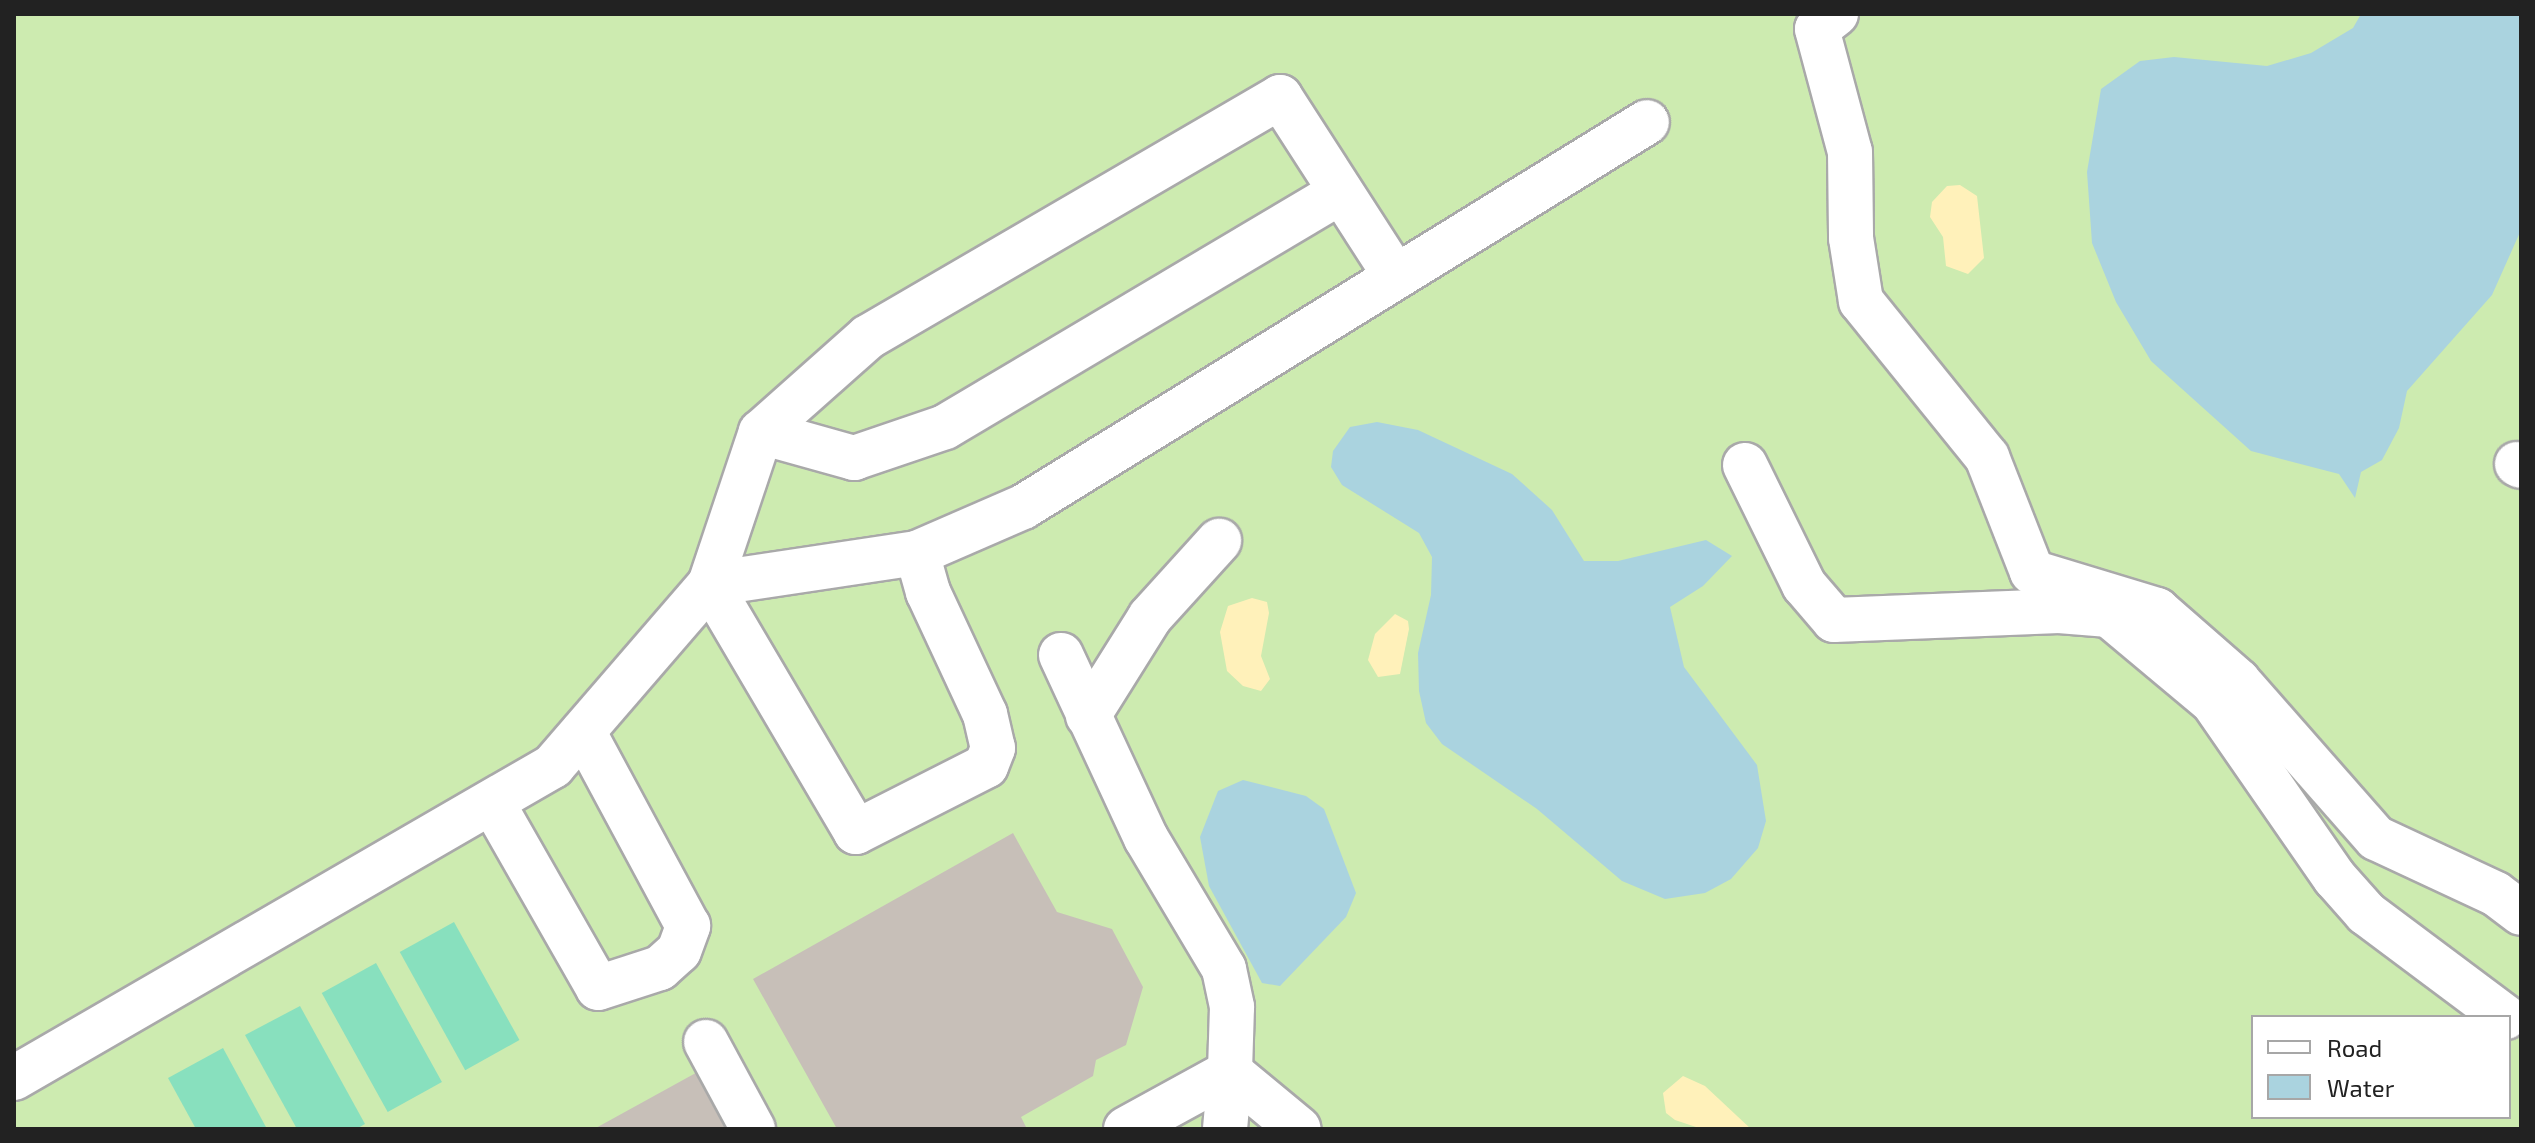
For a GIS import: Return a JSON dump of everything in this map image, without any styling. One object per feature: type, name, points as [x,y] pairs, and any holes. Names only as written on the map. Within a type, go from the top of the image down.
[{"type":"lane","points":[[1818,19],[1850,152],[1851,238],[1861,301],[1987,457],[2032,572],[2157,610],[2238,681],[2376,838],[2496,894],[2521,913]]},
{"type":"lane","points":[[14,1078],[553,766],[710,584],[761,432],[868,337],[1280,97],[1396,277]]},
{"type":"lane","points":[[710,584],[917,553],[1023,507],[1647,122]]},
{"type":"lane","points":[[761,432],[854,458],[945,427],[1341,192]]},
{"type":"lane","points":[[1745,465],[1804,585],[1834,620],[2059,611],[2109,615],[2213,702],[2335,878],[2366,913],[2502,1015]]},
{"type":"lane","points":[[1088,716],[1150,617],[1219,541]]},
{"type":"lane","points":[[710,584],[856,832],[986,766],[993,748],[985,714],[928,592],[917,553]]},
{"type":"lane","points":[[1061,655],[1146,838],[1224,969],[1232,1007],[1225,1129]]},
{"type":"lane","points":[[492,802],[598,988],[660,968],[679,951],[688,926],[583,731]]},
{"type":"lane","points":[[706,1042],[753,1129]]},
{"type":"lane","points":[[1126,1129],[1230,1072]]},
{"type":"lane","points":[[1230,1072],[1299,1129]]},
{"type":"green space","points":[[14,14],[2521,14],[2521,1129],[14,1129]]},
{"type":"green space","points":[[454,922],[519,1040],[465,1070],[400,952]]},
{"type":"green space","points":[[376,963],[442,1082],[388,1112],[322,993]]},
{"type":"green space","points":[[300,1006],[365,1124],[356,1129],[297,1129],[245,1035]]},
{"type":"green space","points":[[223,1048],[267,1129],[196,1129],[168,1078]]},
{"type":"sand","points":[[1960,185],[1977,196],[1984,258],[1968,274],[1946,266],[1943,237],[1930,217],[1932,202],[1947,186]]},
{"type":"sand","points":[[1252,598],[1267,602],[1269,613],[1261,656],[1270,679],[1261,691],[1243,686],[1227,671],[1220,632],[1228,606]]},
{"type":"sand","points":[[1395,614],[1408,621],[1409,629],[1400,674],[1378,677],[1368,660],[1375,634]]},
{"type":"sand","points":[[1683,1076],[1705,1086],[1751,1129],[1702,1129],[1675,1120],[1666,1113],[1663,1093]]},
{"type":"water","points":[[2361,14],[2521,14],[2521,230],[2492,295],[2407,391],[2399,428],[2382,460],[2361,472],[2355,498],[2339,474],[2251,451],[2151,361],[2116,302],[2092,243],[2087,172],[2101,89],[2140,61],[2174,57],[2267,66],[2311,53],[2353,28]]},
{"type":"water","points":[[1377,422],[1418,430],[1512,474],[1552,510],[1584,561],[1618,561],[1706,540],[1732,556],[1703,586],[1670,607],[1684,667],[1757,765],[1766,821],[1758,848],[1731,879],[1705,893],[1665,899],[1622,881],[1537,809],[1442,744],[1426,723],[1419,691],[1418,653],[1431,595],[1432,557],[1419,533],[1342,485],[1331,467],[1333,451],[1350,427]]},
{"type":"water","points":[[1243,780],[1306,796],[1324,809],[1356,893],[1346,917],[1280,986],[1262,983],[1209,886],[1200,837],[1218,791]]},
{"type":"building","points":[[1013,833],[1057,912],[1112,929],[1143,987],[1126,1045],[1096,1060],[1093,1076],[1021,1117],[1027,1129],[837,1129],[753,979]]},
{"type":"building","points":[[703,1069],[735,1129],[594,1129]]}]
